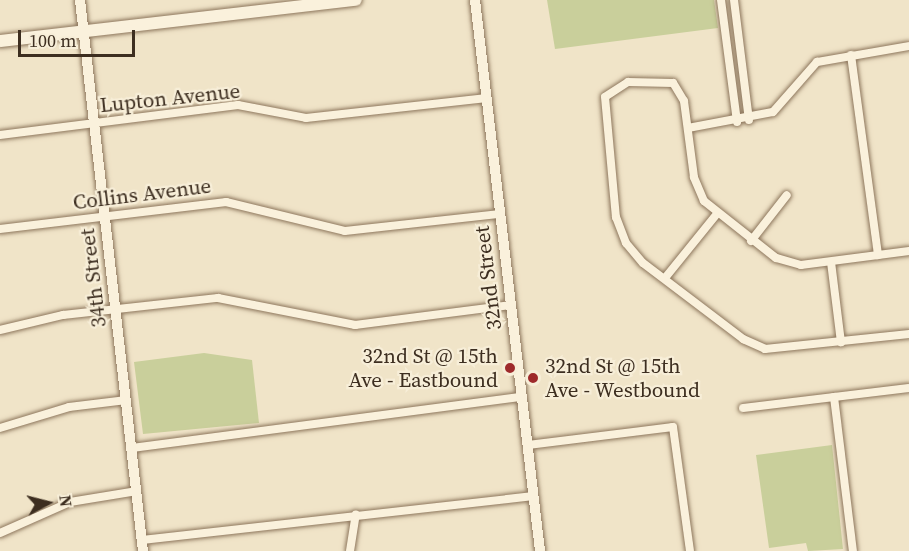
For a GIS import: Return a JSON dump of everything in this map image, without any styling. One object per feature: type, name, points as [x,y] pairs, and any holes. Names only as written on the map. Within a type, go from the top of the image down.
[{"type":"main road","points":[[0,41],[356,0]]},
{"type":"street","name":"34th Street","points":[[80,0],[142,546]]},
{"type":"street","name":"32nd Street","points":[[475,0],[540,551]]},
{"type":"street","points":[[721,0],[736,122]]},
{"type":"street","points":[[734,0],[749,120]]},
{"type":"street","points":[[688,128],[749,120],[773,112],[817,62],[851,54],[909,46]]},
{"type":"street","points":[[851,54],[878,255]]},
{"type":"street","points":[[909,251],[831,262],[787,262],[751,241],[716,214],[695,182],[688,128],[680,91],[664,80],[628,82],[605,97],[618,226],[634,254],[758,347],[841,342],[909,334]]},
{"type":"street","name":"Lupton Avenue","points":[[0,135],[238,105],[306,118],[487,98]]},
{"type":"street","points":[[751,241],[787,195]]},
{"type":"street","name":"Collins Avenue","points":[[0,229],[226,202],[345,231],[500,214]]},
{"type":"street","points":[[665,278],[716,214]]},
{"type":"street","points":[[831,262],[841,342]]},
{"type":"street","points":[[0,330],[116,308],[218,298],[355,326],[511,306]]},
{"type":"street","points":[[743,408],[909,388]]},
{"type":"street","points":[[132,448],[522,397]]},
{"type":"street","points":[[834,397],[853,551]]},
{"type":"street","points":[[0,428],[69,407],[127,400]]},
{"type":"street","points":[[528,445],[666,426],[677,432],[690,551]]},
{"type":"street","points":[[0,533],[70,502],[137,491]]},
{"type":"street","points":[[142,546],[356,514],[534,496]]},
{"type":"street","points":[[350,551],[356,514]]},
{"type":"green space","points":[[547,0],[714,0],[718,28],[555,49]]},
{"type":"green space","points":[[204,353],[252,360],[259,423],[143,434],[134,362]]},
{"type":"green space","points":[[832,445],[843,549],[808,551],[806,543],[769,548],[756,455]]},
{"type":"place","name":"32nd St @ 15th Ave - Eastbound","points":[[510,368]]},
{"type":"place","name":"32nd St @ 15th Ave - Westbound","points":[[533,378]]}]
